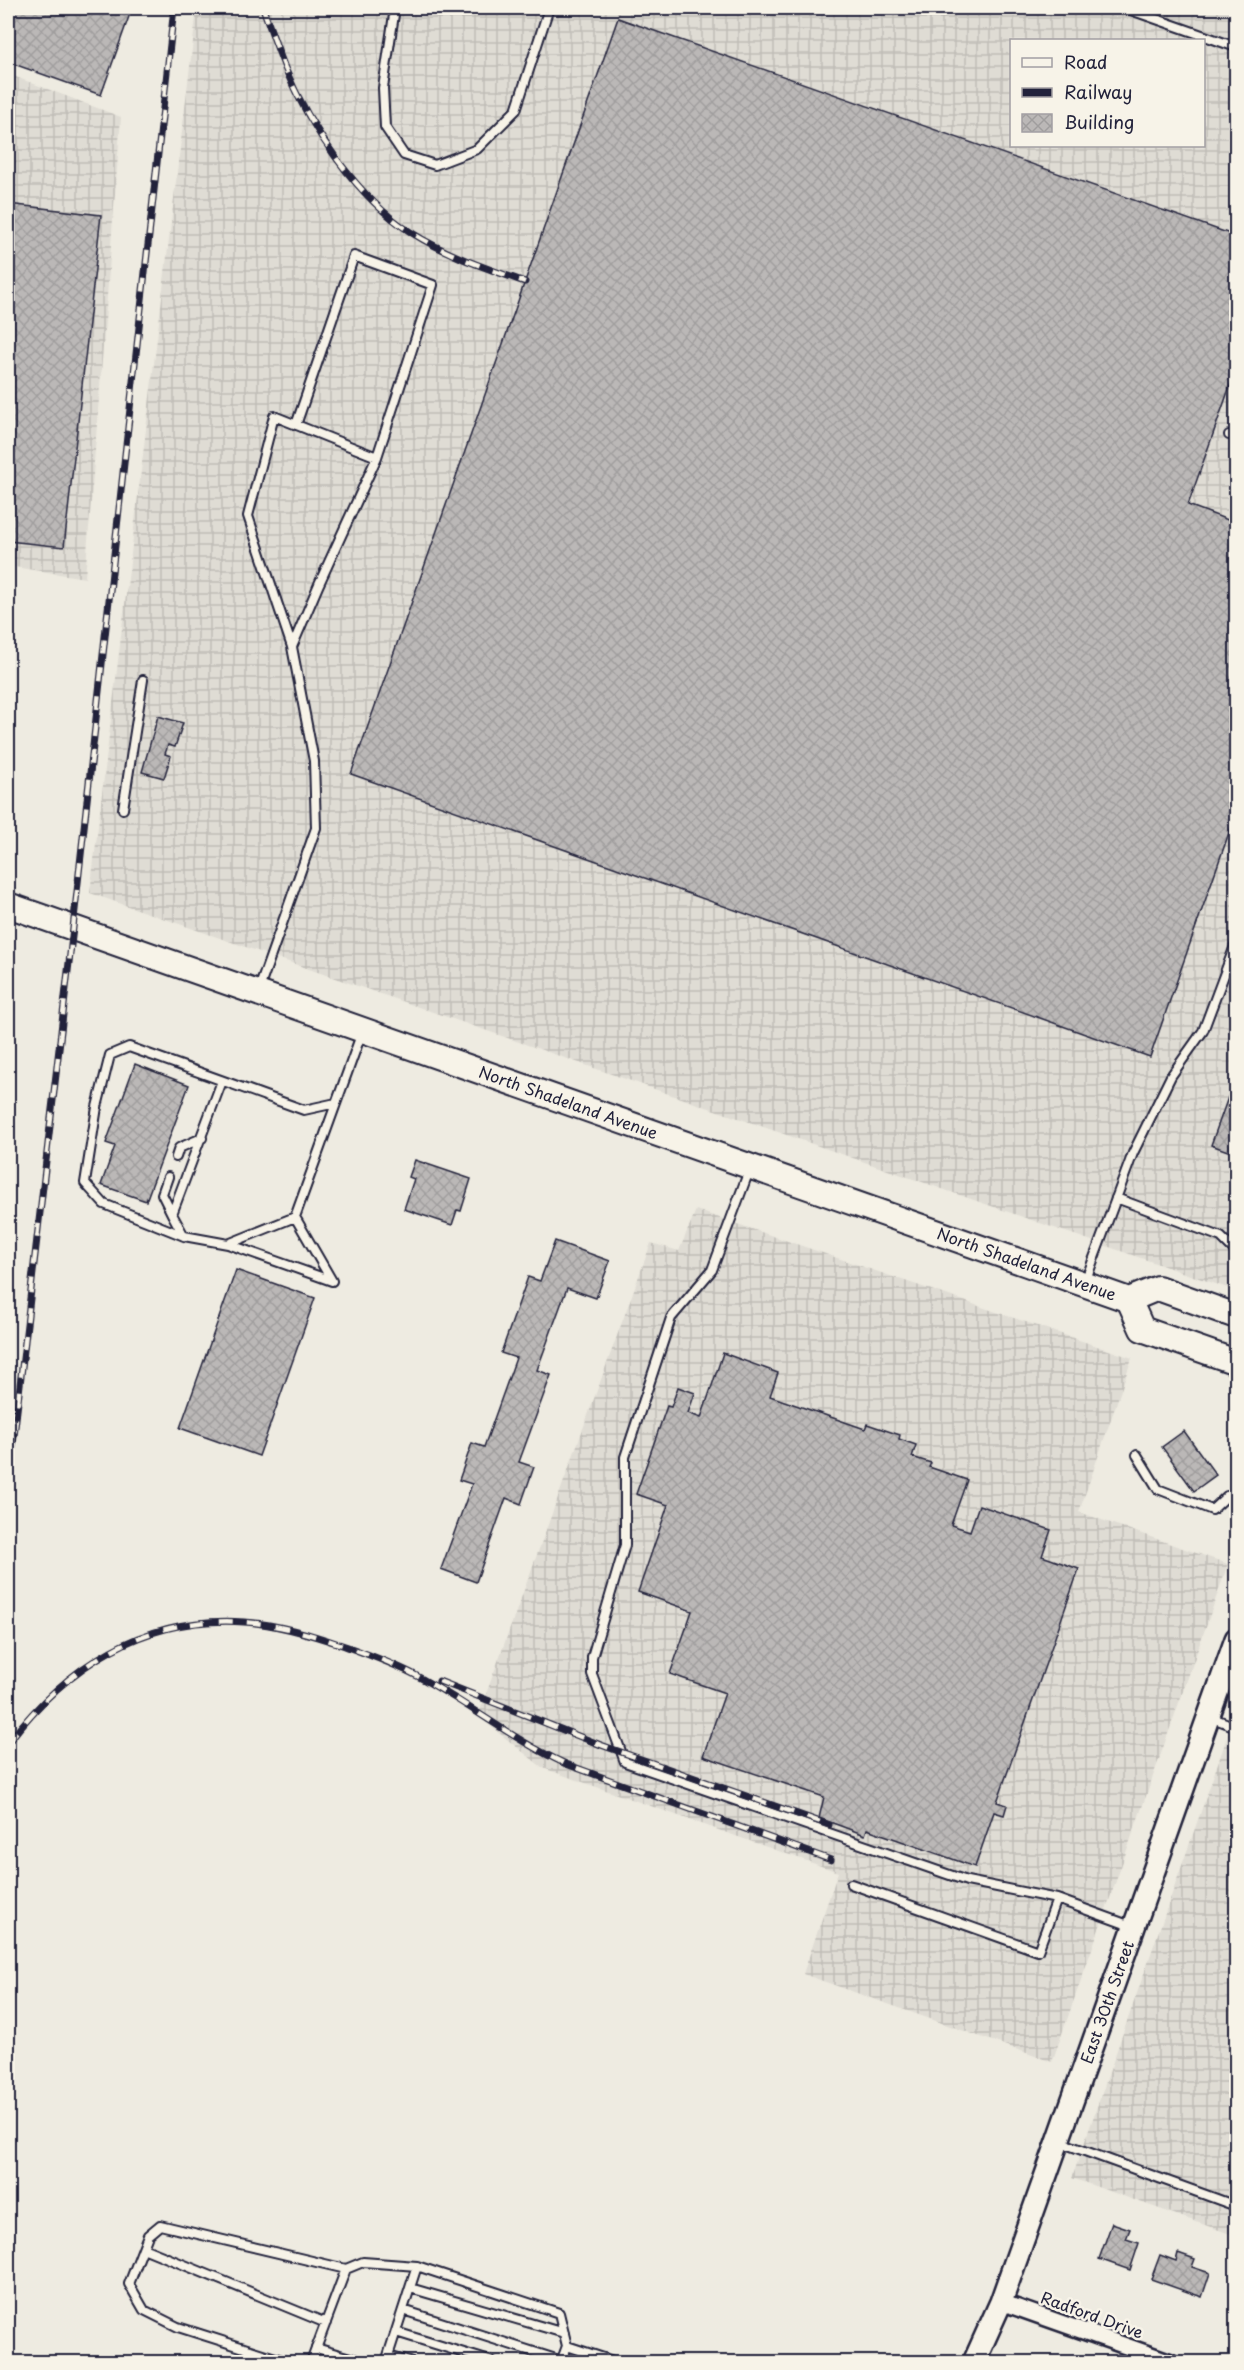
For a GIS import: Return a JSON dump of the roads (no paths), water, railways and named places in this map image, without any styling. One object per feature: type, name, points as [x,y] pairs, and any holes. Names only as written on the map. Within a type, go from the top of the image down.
[{"type":"main road","name":"North Shadeland Avenue","points":[[8,905],[1130,1300],[1158,1288],[1236,1316]]},
{"type":"main road","name":"North Shadeland Avenue","points":[[1130,1300],[1142,1329],[1236,1362]]},
{"type":"main road","name":"East 30th Street","points":[[974,2362],[1001,2302],[1059,2142],[1236,1639]]},
{"type":"street","name":"Radford Drive","points":[[1001,2302],[1171,2362]]},
{"type":"lane","points":[[395,8],[383,88],[385,127],[404,155],[435,165],[477,148],[516,110],[549,8]]},
{"type":"lane","points":[[1125,8],[1236,47]]},
{"type":"lane","points":[[292,647],[377,457],[433,285],[354,256],[296,424]]},
{"type":"lane","points":[[258,994],[316,828],[314,761],[292,647],[248,516],[274,416],[377,457]]},
{"type":"lane","points":[[123,809],[143,680]]},
{"type":"lane","points":[[1084,1284],[1133,1153],[1171,1076],[1203,1031],[1236,943]]},
{"type":"lane","points":[[228,1244],[295,1217],[362,1030]]},
{"type":"lane","points":[[295,1217],[332,1281],[228,1244],[184,1236],[104,1204],[85,1183],[97,1107],[110,1055],[129,1047],[303,1110],[336,1103]]},
{"type":"lane","points":[[172,1214],[222,1081]]},
{"type":"lane","points":[[176,1157],[179,1148],[202,1138]]},
{"type":"lane","points":[[750,1167],[712,1270],[671,1318],[625,1457],[625,1545],[592,1656],[592,1674],[625,1762],[967,1881],[1057,1899],[1133,1927]]},
{"type":"lane","points":[[168,1177],[162,1194],[184,1236]]},
{"type":"lane","points":[[1116,1198],[1221,1237],[1236,1252]]},
{"type":"lane","points":[[1137,1455],[1158,1489],[1212,1510],[1227,1496]]},
{"type":"lane","points":[[1209,1716],[1236,1726]]},
{"type":"lane","points":[[851,1884],[1038,1951],[1057,1899]]},
{"type":"lane","points":[[1059,2142],[1236,2206]]},
{"type":"lane","points":[[288,2362],[178,2327],[144,2310],[129,2284],[147,2235],[160,2225],[346,2269],[363,2262],[417,2266],[559,2313],[567,2346],[562,2362],[403,2310]]},
{"type":"lane","points":[[143,2248],[326,2323]]},
{"type":"lane","points":[[410,2362],[387,2359],[417,2266]]},
{"type":"lane","points":[[311,2362],[346,2269]]},
{"type":"lane","points":[[410,2288],[564,2333]]},
{"type":"lane","points":[[396,2332],[493,2362]]},
{"type":"lane","points":[[567,2346],[616,2362]]},
{"type":"lane","points":[[316,2348],[364,2362]]},
{"type":"railway","points":[[8,1488],[73,928],[174,8]]},
{"type":"railway","points":[[263,8],[285,68],[307,113],[337,160],[373,201],[392,219],[425,241],[525,282]]},
{"type":"railway","points":[[8,1743],[55,1691],[82,1669],[111,1651],[141,1637],[174,1627],[208,1622],[256,1623],[318,1637],[389,1663],[408,1671],[528,1744],[566,1764],[831,1860]]},
{"type":"railway","points":[[439,1681],[601,1745],[829,1825]]}]
